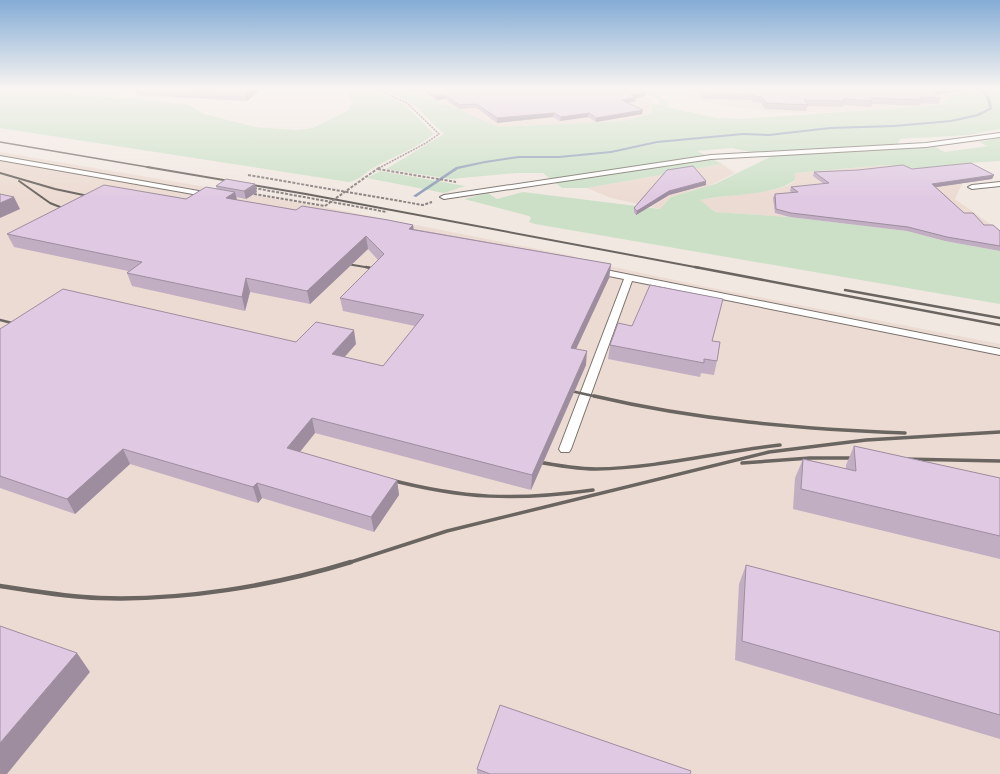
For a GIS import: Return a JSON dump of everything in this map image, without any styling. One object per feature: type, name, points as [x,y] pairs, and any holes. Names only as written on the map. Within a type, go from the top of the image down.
[{"type":"lane","points":[[444,198],[711,157],[926,146],[1000,135]]},
{"type":"lane","points":[[0,158],[216,197]]},
{"type":"lane","points":[[972,186],[1000,184]]},
{"type":"lane","points":[[590,270],[1000,352]]},
{"type":"lane","points":[[565,449],[629,278]]},
{"type":"path","points":[[254,194],[325,206],[377,169],[426,143],[439,134],[430,125]]},
{"type":"path","points":[[377,169],[456,182]]},
{"type":"path","points":[[248,174],[423,205],[444,198]]},
{"type":"path","points":[[254,188],[388,212]]},
{"type":"path","points":[[271,197],[278,192]]},
{"type":"shaded area","points":[[494,125],[537,125],[498,127]]},
{"type":"shaded area","points":[[0,152],[329,208],[573,256],[577,259],[707,287],[1000,344],[1000,774],[0,774]]},
{"type":"shaded area","points":[[722,164],[735,173],[706,187],[671,197],[661,209],[611,198],[587,188]]},
{"type":"shaded area","points":[[885,165],[928,169],[962,184],[955,199],[1000,231],[1000,251],[945,241],[907,231],[790,217],[715,212],[699,200],[773,190],[789,185],[795,181],[794,173]]},
{"type":"green space","points":[[0,125],[248,125],[296,130],[313,128],[319,125],[425,125],[434,134],[420,144],[373,168],[356,180],[349,182],[0,128]]},
{"type":"green space","points":[[435,125],[494,125],[498,127],[537,125],[1000,125],[1000,129],[968,135],[900,139],[897,145],[752,152],[731,148],[697,151],[722,164],[587,188],[562,188],[543,173],[516,173],[451,179],[386,169],[444,134]]},
{"type":"green space","points":[[1000,138],[1000,161],[967,163],[946,171],[885,165],[795,173],[795,180],[774,189],[749,194],[700,200],[715,212],[790,217],[907,231],[945,241],[1000,251],[1000,304],[535,224],[529,222],[531,218],[529,216],[464,199],[488,193],[497,199],[523,192],[660,209],[671,197],[715,184],[772,156],[935,147],[945,152],[988,146],[979,142]]},
{"type":"green space","points":[[380,171],[465,186],[444,193],[367,178]]},
{"type":"building","points":[[971,163],[994,175],[932,184],[964,213],[973,213],[984,225],[993,225],[1000,231],[1000,246],[947,237],[908,227],[791,213],[776,209],[775,194],[798,192],[791,187],[829,183],[814,172],[858,170],[903,165],[912,169]]},
{"type":"building","points":[[693,166],[706,181],[669,191],[637,211],[634,208],[667,170]]},
{"type":"building","points":[[226,179],[255,184],[244,191],[216,186]]},
{"type":"building","points":[[104,185],[186,199],[206,187],[235,192],[226,198],[296,210],[302,206],[388,220],[413,225],[409,229],[611,264],[571,348],[587,351],[532,475],[312,418],[287,448],[397,480],[371,517],[257,483],[253,487],[123,449],[67,499],[0,476],[0,329],[63,289],[296,342],[316,322],[354,330],[332,354],[383,366],[424,315],[340,298],[384,254],[366,236],[307,291],[246,278],[242,297],[127,273],[142,262],[7,234]]},
{"type":"building","points":[[0,194],[14,197],[0,203]]},
{"type":"building","points":[[650,285],[723,299],[712,341],[720,342],[717,361],[704,359],[704,363],[610,345],[618,323],[632,326]]},
{"type":"building","points":[[854,446],[1000,478],[1000,536],[801,489],[803,459],[856,471]]},
{"type":"building","points":[[746,565],[1000,632],[1000,715],[742,641]]},
{"type":"building","points":[[0,626],[77,653],[0,743]]},
{"type":"building","points":[[500,705],[691,771],[690,774],[490,774],[477,769]]},
{"type":"waterway","points":[[415,196],[457,168],[519,157],[559,157],[611,152],[657,142],[743,134],[769,135],[830,128],[904,125]]},
{"type":"railway","points":[[0,142],[153,168]]},
{"type":"railway","points":[[147,167],[306,194],[700,268]]},
{"type":"railway","points":[[0,173],[55,189],[93,197]]},
{"type":"railway","points":[[19,181],[50,203],[70,211]]},
{"type":"railway","points":[[341,263],[370,268]]},
{"type":"railway","points":[[695,267],[1000,325]]},
{"type":"railway","points":[[370,268],[380,270]]},
{"type":"railway","points":[[845,290],[1000,318]]},
{"type":"railway","points":[[0,320],[20,325]]},
{"type":"railway","points":[[562,389],[598,397]]},
{"type":"railway","points":[[594,396],[671,411],[748,422],[826,429],[905,433]]},
{"type":"railway","points":[[348,563],[447,531],[769,452],[866,440],[1000,432]]},
{"type":"railway","points":[[533,461],[580,468],[619,468],[665,463],[780,445]]},
{"type":"railway","points":[[742,463],[810,458],[860,458]]},
{"type":"railway","points":[[902,459],[1000,461]]},
{"type":"railway","points":[[387,479],[440,491],[490,496],[539,496],[593,490]]},
{"type":"railway","points":[[0,586],[50,594],[99,598],[162,597],[259,585],[321,571],[351,562]]}]
